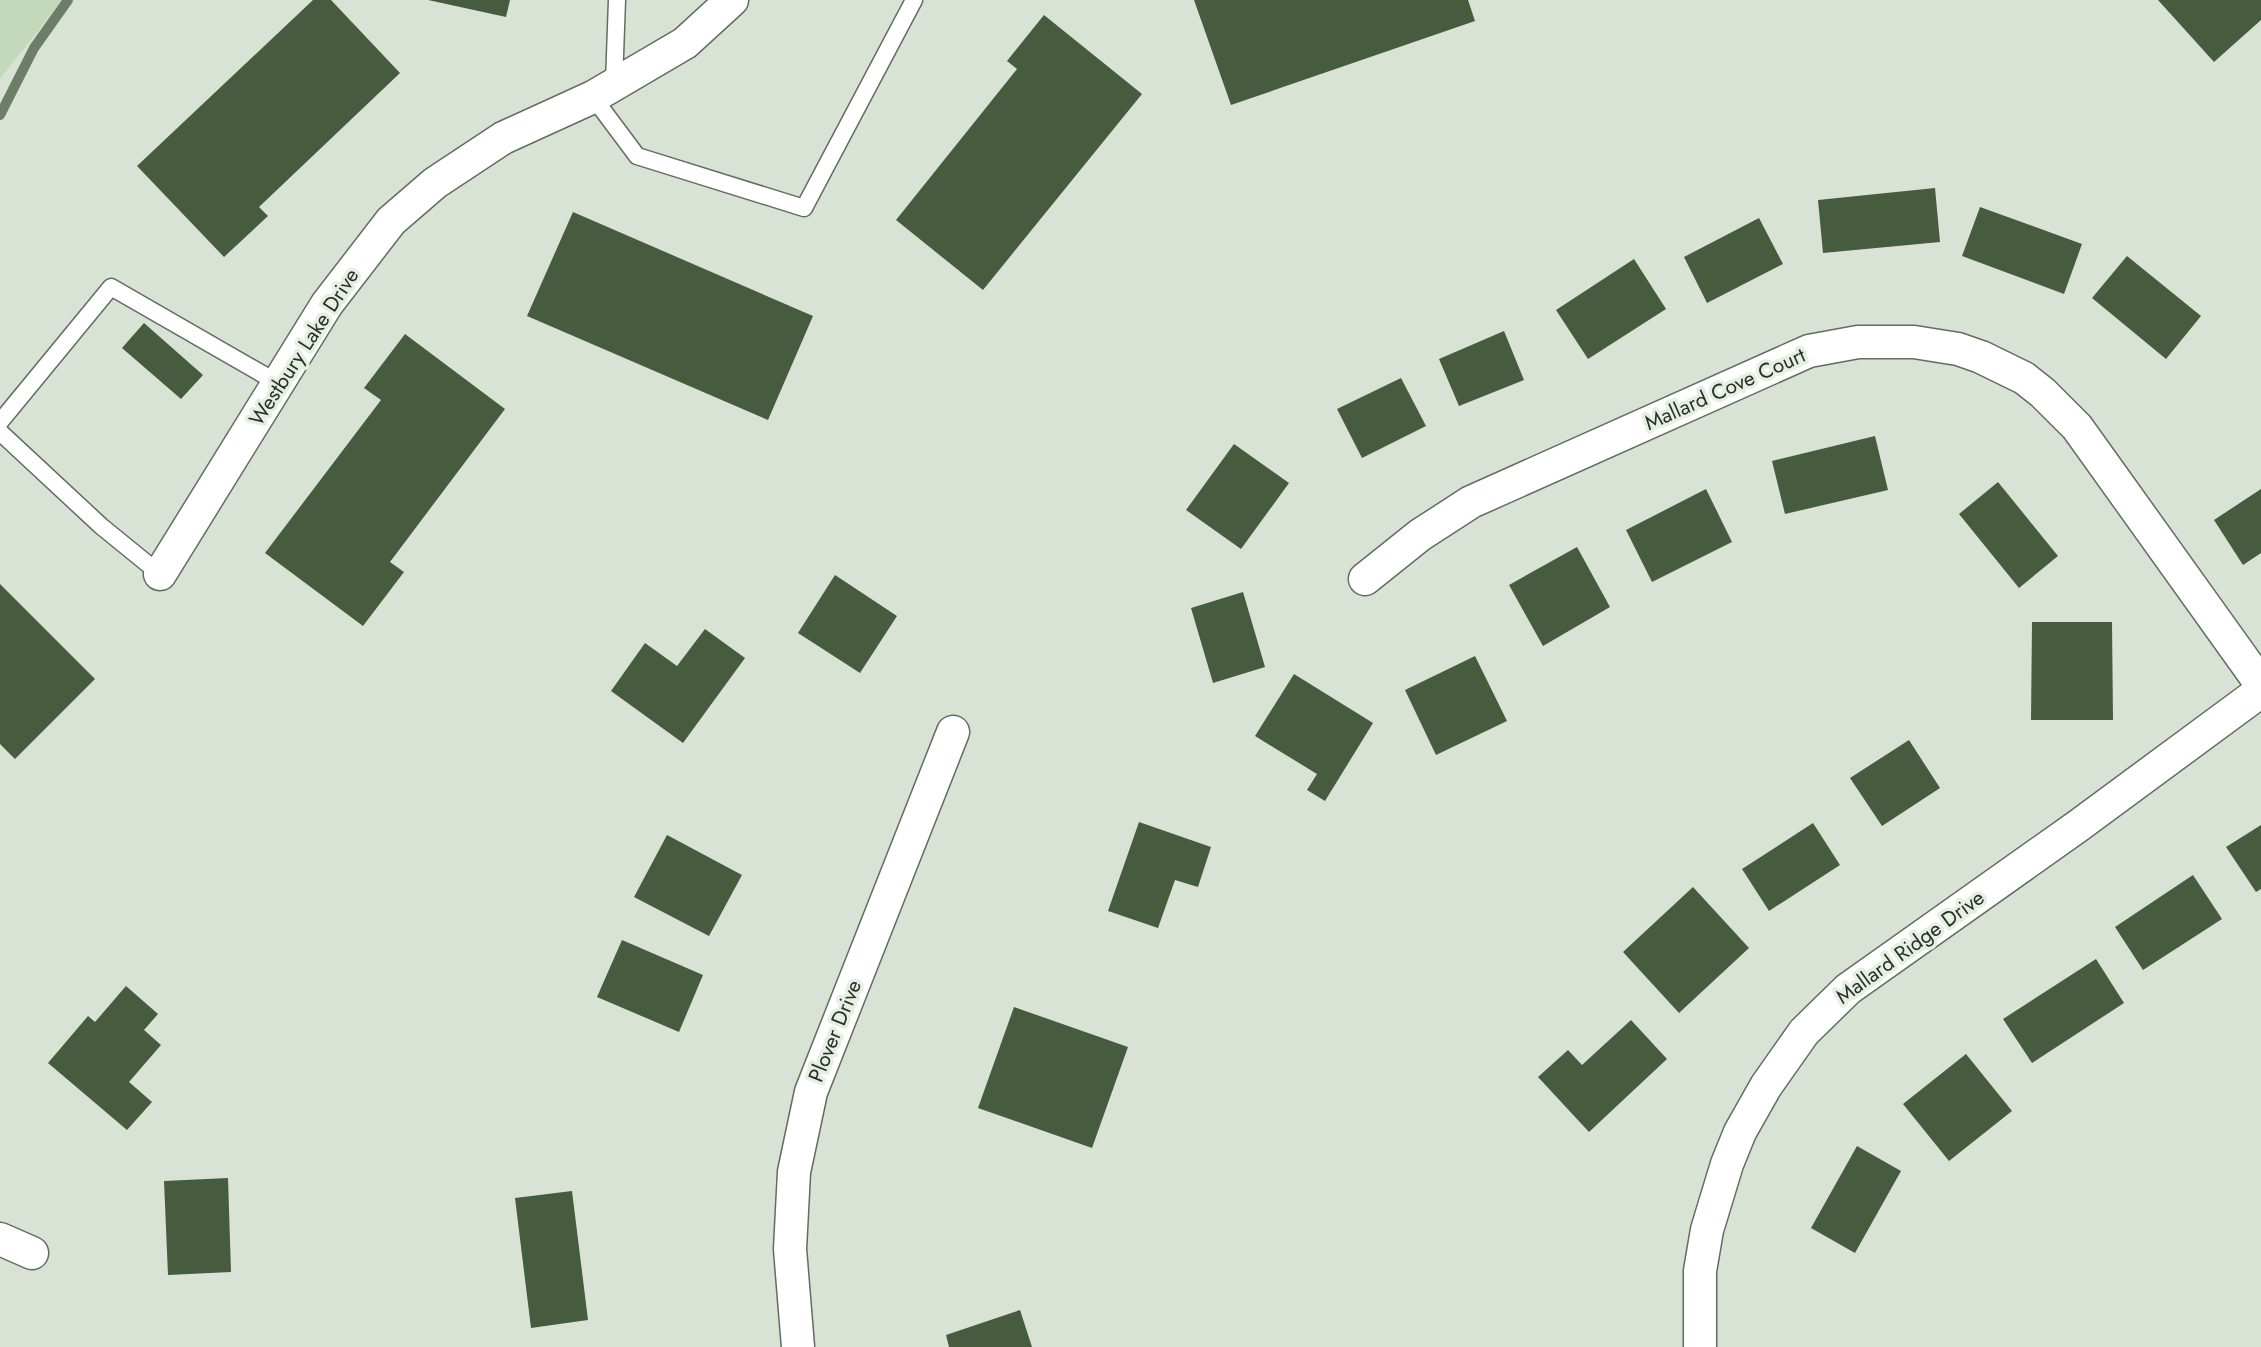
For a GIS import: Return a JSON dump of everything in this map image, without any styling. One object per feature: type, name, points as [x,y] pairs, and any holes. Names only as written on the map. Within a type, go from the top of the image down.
[{"type":"street","name":"Westbury Lake Drive","points":[[160,574],[327,304],[391,221],[435,183],[503,138],[603,90],[685,43],[732,0]]},
{"type":"street","name":"Mallard Cove Court","points":[[1365,579],[1420,535],[1471,502],[1733,383],[1809,351],[1858,342],[1914,342],[1958,349],[1981,357],[2024,378],[2043,393],[2077,427],[2261,684]]},
{"type":"street","name":"Mallard Ridge Drive","points":[[1700,1347],[1700,1271],[1707,1230],[1727,1164],[1740,1132],[1766,1086],[1804,1032],[1848,989],[2078,826],[2261,691]]},
{"type":"street","name":"Plover Drive","points":[[798,1347],[790,1249],[794,1172],[811,1092],[953,732]]},
{"type":"street","points":[[0,1239],[32,1253]]},
{"type":"lane","points":[[617,0],[603,90],[637,156],[804,208],[914,0]]},
{"type":"lane","points":[[0,422],[111,287],[278,383]]},
{"type":"lane","points":[[0,432],[101,526],[160,574]]},
{"type":"green space","points":[[0,0],[62,0],[0,79]]},
{"type":"building","points":[[313,0],[331,0],[400,73],[259,207],[268,216],[224,257],[137,166]]},
{"type":"building","points":[[428,0],[510,0],[506,17]]},
{"type":"building","points":[[1194,0],[1468,0],[1475,21],[1231,105]]},
{"type":"building","points":[[2158,0],[2261,0],[2261,20],[2214,62]]},
{"type":"building","points":[[1044,15],[1142,94],[983,290],[896,220],[1017,69],[1007,61]]},
{"type":"building","points":[[1935,188],[1940,242],[1823,253],[1818,200]]},
{"type":"building","points":[[1980,207],[2082,244],[2064,294],[1962,256]]},
{"type":"building","points":[[573,212],[813,316],[768,420],[527,316]]},
{"type":"building","points":[[1759,218],[1783,264],[1707,303],[1684,257]]},
{"type":"building","points":[[2127,256],[2201,316],[2166,359],[2092,298]]},
{"type":"building","points":[[1634,259],[1666,309],[1588,359],[1556,310]]},
{"type":"building","points":[[144,323],[203,375],[181,399],[122,348]]},
{"type":"building","points":[[1504,331],[1524,380],[1459,406],[1439,359]]},
{"type":"building","points":[[405,334],[505,409],[390,562],[404,572],[363,626],[265,553],[381,400],[364,388]]},
{"type":"building","points":[[1401,378],[1426,426],[1362,458],[1337,409]]},
{"type":"building","points":[[1875,436],[1888,490],[1785,514],[1772,461]]},
{"type":"building","points":[[1234,444],[1289,483],[1241,549],[1186,510]]},
{"type":"building","points":[[1998,482],[2058,556],[2019,588],[1959,514]]},
{"type":"building","points":[[1706,489],[1732,542],[1652,582],[1626,530]]},
{"type":"building","points":[[2261,489],[2261,553],[2243,565],[2214,520]]},
{"type":"building","points":[[1577,547],[1610,607],[1543,646],[1509,585]]},
{"type":"building","points":[[835,575],[897,616],[860,673],[798,633]]},
{"type":"building","points":[[0,584],[95,679],[15,759],[0,744]]},
{"type":"building","points":[[1243,592],[1265,667],[1213,683],[1191,608]]},
{"type":"building","points":[[2032,622],[2112,622],[2113,720],[2031,720]]},
{"type":"building","points":[[705,629],[745,658],[683,743],[611,691],[645,643],[677,666]]},
{"type":"building","points":[[1475,656],[1507,721],[1436,755],[1405,690]]},
{"type":"building","points":[[1294,674],[1373,723],[1325,801],[1307,790],[1317,774],[1255,736]]},
{"type":"building","points":[[1909,740],[1940,788],[1882,826],[1850,778]]},
{"type":"building","points":[[1139,822],[1211,847],[1198,887],[1175,880],[1158,928],[1108,911]]},
{"type":"building","points":[[1813,823],[1840,865],[1769,911],[1742,869]]},
{"type":"building","points":[[2261,825],[2261,889],[2256,892],[2226,847]]},
{"type":"building","points":[[667,835],[742,875],[709,936],[634,897]]},
{"type":"building","points":[[2193,875],[2222,919],[2143,970],[2115,927]]},
{"type":"building","points":[[1693,887],[1749,948],[1679,1013],[1623,952]]},
{"type":"building","points":[[622,940],[703,975],[679,1032],[597,997]]},
{"type":"building","points":[[2096,959],[2124,1003],[2032,1063],[2003,1019]]},
{"type":"building","points":[[126,986],[158,1014],[144,1030],[161,1045],[129,1082],[152,1102],[127,1130],[48,1063],[88,1016],[95,1022]]},
{"type":"building","points":[[1014,1007],[1128,1047],[1092,1148],[978,1108]]},
{"type":"building","points":[[1631,1020],[1667,1059],[1589,1132],[1538,1077],[1568,1050],[1582,1065]]},
{"type":"building","points":[[1966,1054],[2012,1111],[1949,1161],[1903,1104]]},
{"type":"building","points":[[1857,1146],[1901,1171],[1855,1253],[1811,1228]]},
{"type":"building","points":[[228,1178],[231,1272],[168,1275],[164,1181]]},
{"type":"building","points":[[572,1191],[588,1320],[531,1328],[515,1198]]},
{"type":"building","points":[[1020,1310],[1032,1347],[949,1347],[946,1335]]},
{"type":"waterway","points":[[0,115],[34,48],[68,0]]}]
